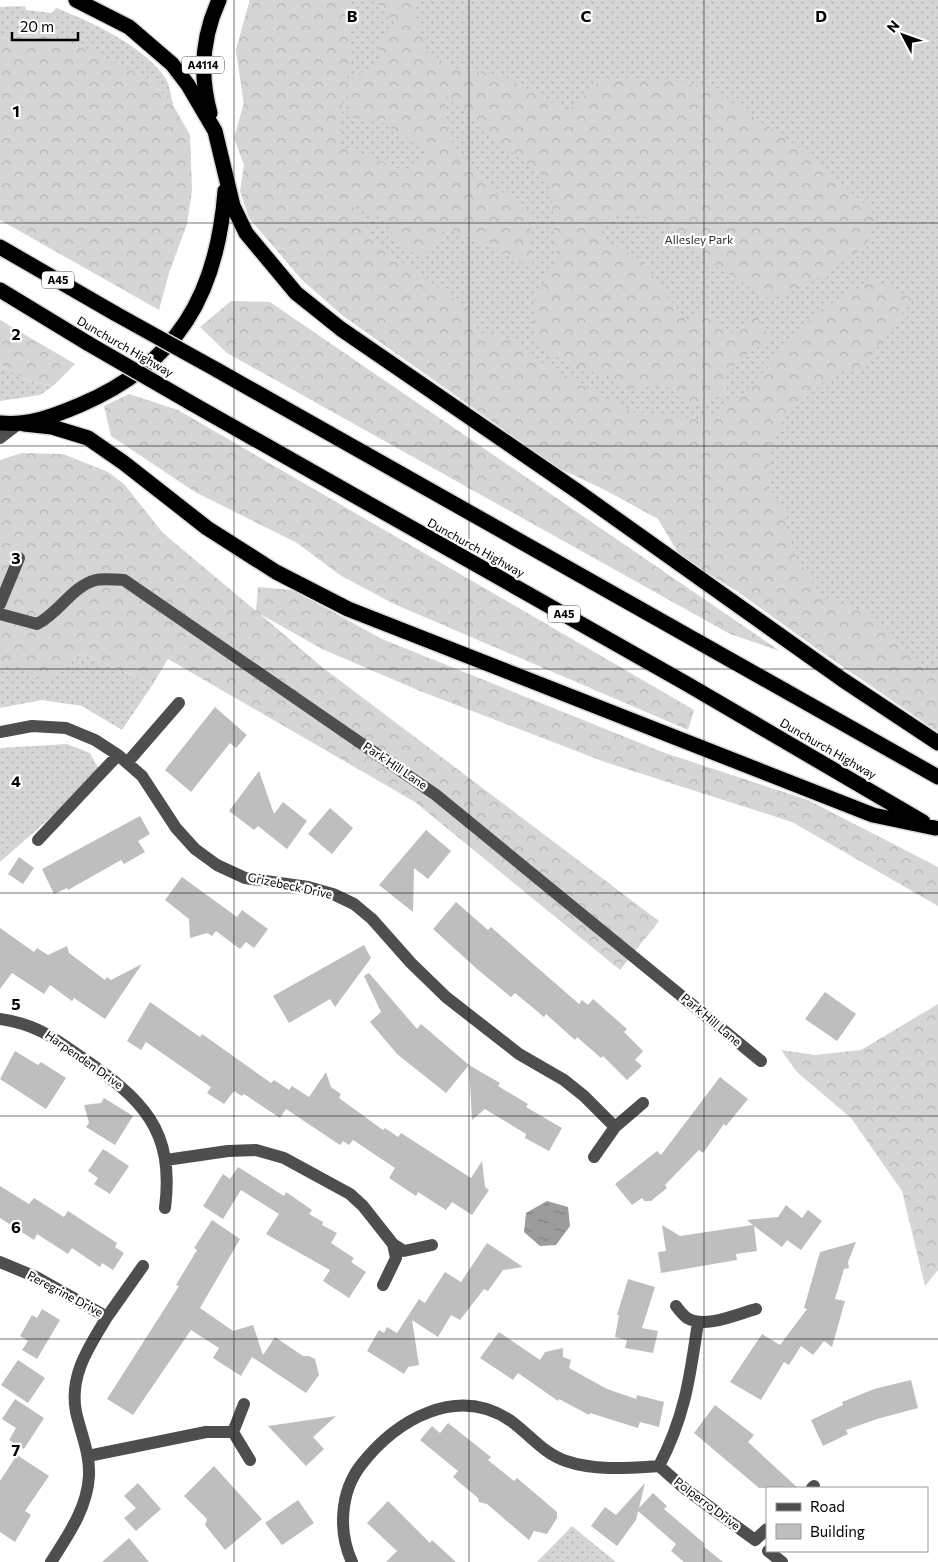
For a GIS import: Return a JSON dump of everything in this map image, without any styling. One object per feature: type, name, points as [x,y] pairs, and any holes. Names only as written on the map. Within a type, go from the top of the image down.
[{"type":"highway","points":[[76,0],[122,23],[150,44],[172,64],[188,85],[215,131],[233,206],[246,233],[296,293],[328,319],[577,491],[843,680],[938,742]]},
{"type":"highway","name":"A4114","points":[[215,131],[206,98],[204,45],[210,20],[219,0]]},
{"type":"highway","points":[[21,425],[69,410],[98,397],[133,376],[168,346],[188,320],[206,286],[216,254],[226,177]]},
{"type":"highway","name":"Dunchurch Highway","points":[[0,247],[938,777]]},
{"type":"highway","name":"Dunchurch Highway","points":[[0,290],[191,403],[687,684],[936,829]]},
{"type":"highway","points":[[0,423],[52,427],[88,438],[124,463],[207,528],[276,572],[348,608],[873,815],[936,829]]},
{"type":"street","points":[[0,438],[21,425]]},
{"type":"street","points":[[0,604],[19,558]]},
{"type":"street","name":"Park Hill Lane","points":[[0,614],[38,624],[50,618],[74,592],[96,580],[124,580],[436,795],[761,1061]]},
{"type":"street","points":[[38,840],[179,703]]},
{"type":"street","name":"Grizebeck Drive","points":[[0,732],[32,726],[66,728],[95,740],[142,776],[176,828],[195,849],[217,865],[245,878],[308,887],[333,894],[354,904],[372,919],[411,963],[446,997],[519,1054],[564,1080],[584,1096],[615,1127]]},
{"type":"street","name":"Harpenden Drive","points":[[0,1019],[21,1022],[44,1031],[119,1084],[142,1106],[160,1136],[166,1160],[168,1177],[165,1208]]},
{"type":"street","points":[[594,1156],[615,1127],[643,1103]]},
{"type":"street","points":[[166,1160],[228,1151],[256,1150],[284,1158],[350,1194],[363,1206],[393,1244],[404,1251],[432,1245]]},
{"type":"street","points":[[382,1285],[396,1258],[393,1244]]},
{"type":"street","name":"Peregrine Drive","points":[[0,1262],[52,1285],[107,1317],[83,1356],[74,1392],[76,1412],[88,1456],[89,1476],[84,1503],[51,1562]]},
{"type":"street","points":[[107,1317],[142,1266]]},
{"type":"street","points":[[676,1306],[687,1318],[698,1322],[711,1321],[756,1309]]},
{"type":"street","points":[[352,1562],[347,1551],[343,1529],[344,1506],[350,1485],[358,1469],[370,1453],[408,1422],[431,1411],[457,1404],[496,1413],[512,1422],[540,1447],[564,1461],[595,1468],[659,1466],[672,1442],[687,1396],[698,1322]]},
{"type":"street","points":[[233,1432],[244,1404]]},
{"type":"street","points":[[88,1456],[206,1432],[233,1432]]},
{"type":"street","points":[[233,1432],[250,1460]]},
{"type":"street","name":"Polperro Drive","points":[[659,1466],[684,1488],[766,1548]]},
{"type":"street","points":[[755,1540],[766,1530]]},
{"type":"street","name":"Polperro Drive","points":[[770,1552],[782,1562]]},
{"type":"green space","name":"Allesley Park","points":[[250,0],[938,0],[938,704],[320,263],[245,112],[236,50]]},
{"type":"green space","points":[[250,0],[351,0],[351,39],[347,80],[380,63],[379,42],[399,26],[378,4],[381,0],[418,0],[414,18],[427,51],[452,68],[502,76],[569,110],[603,78],[666,79],[710,88],[795,145],[868,207],[875,224],[866,246],[823,275],[771,300],[700,256],[661,219],[610,214],[600,237],[644,262],[668,298],[688,321],[704,310],[732,333],[756,316],[772,339],[734,365],[724,378],[728,390],[723,394],[709,402],[687,405],[666,385],[628,389],[610,376],[567,364],[534,341],[534,300],[557,259],[550,181],[494,139],[446,96],[446,116],[450,134],[458,150],[482,177],[529,209],[533,269],[463,234],[445,228],[423,260],[392,237],[393,225],[348,201],[382,248],[470,310],[478,332],[511,339],[550,368],[630,411],[702,420],[744,393],[821,309],[873,280],[913,299],[856,376],[856,367],[833,373],[784,418],[770,450],[769,488],[783,508],[791,549],[822,597],[864,612],[927,670],[938,675],[938,732],[738,592],[680,556],[658,519],[605,490],[558,468],[343,316],[302,280],[249,218],[240,191],[244,165],[234,138],[244,102],[236,50]],"holes":[[[346,82],[350,117],[379,121],[409,139],[427,153],[410,173],[339,145]]]},
{"type":"green space","points":[[25,6],[26,10],[52,13],[56,8],[85,20],[131,46],[157,67],[166,79],[173,105],[152,81],[44,34],[0,38],[0,7]]},
{"type":"green space","points":[[44,34],[82,47],[152,81],[173,105],[190,135],[192,190],[187,224],[169,273],[159,310],[0,220],[0,38]]},
{"type":"green space","points":[[231,301],[270,302],[780,651],[730,634],[227,353],[200,327]]},
{"type":"green space","points":[[0,320],[75,364],[53,386],[29,381],[0,365]]},
{"type":"green space","points":[[0,365],[29,381],[53,386],[40,395],[0,401]]},
{"type":"green space","points":[[129,394],[178,410],[694,710],[688,730],[394,604],[340,575],[297,543],[195,492],[111,436],[104,406]]},
{"type":"green space","points":[[22,453],[63,454],[108,472],[124,484],[163,533],[256,611],[258,587],[293,590],[382,639],[665,753],[808,800],[938,867],[938,906],[792,822],[605,762],[420,691],[322,649],[260,614],[322,667],[659,921],[620,970],[415,802],[168,659],[153,684],[80,653],[49,684],[21,665],[0,665],[0,460]]},
{"type":"green space","points":[[80,653],[153,684],[122,730],[82,706],[42,700],[0,708],[0,665],[21,664],[49,683]]},
{"type":"green space","points":[[67,744],[90,753],[101,773],[0,862],[0,748]]},
{"type":"green space","points":[[938,1004],[938,1270],[925,1286],[902,1191],[851,1118],[797,1072],[781,1050],[815,1055],[861,1050]]},
{"type":"green space","points":[[572,1526],[616,1562],[537,1562]]},
{"type":"water","points":[[547,1201],[568,1207],[570,1226],[556,1245],[540,1246],[524,1232],[526,1213]]},
{"type":"building","points":[[215,707],[247,735],[236,748],[230,743],[191,792],[165,770]]},
{"type":"building","points":[[259,771],[274,814],[283,802],[307,821],[287,849],[258,826],[254,830],[229,811]]},
{"type":"building","points":[[330,808],[353,828],[332,854],[308,834]]},
{"type":"building","points":[[140,816],[150,834],[138,841],[145,852],[124,864],[121,860],[68,890],[67,888],[54,894],[42,869]]},
{"type":"building","points":[[426,830],[451,851],[428,879],[414,868],[413,912],[379,885]]},
{"type":"building","points":[[19,857],[34,868],[23,884],[8,874]]},
{"type":"building","points":[[182,877],[237,917],[242,910],[268,929],[254,948],[246,942],[240,949],[216,931],[212,936],[207,933],[190,938],[189,919],[165,900]]},
{"type":"building","points":[[456,902],[488,930],[491,927],[579,1004],[582,1000],[588,1005],[593,999],[627,1029],[624,1032],[643,1051],[635,1060],[642,1066],[627,1080],[603,1056],[601,1058],[577,1037],[575,1040],[546,1014],[544,1017],[515,993],[511,997],[477,969],[433,929]]},
{"type":"building","points":[[0,928],[34,952],[37,948],[48,955],[67,946],[69,953],[105,980],[107,977],[111,980],[142,964],[105,1019],[74,998],[72,1001],[50,985],[44,994],[12,973],[0,989]]},
{"type":"building","points":[[364,945],[371,958],[335,1007],[330,999],[289,1023],[273,996]]},
{"type":"building","points":[[369,973],[417,1029],[421,1024],[469,1065],[446,1093],[397,1054],[370,1022],[381,1012],[364,976]]},
{"type":"building","points":[[825,992],[856,1014],[837,1041],[805,1019]]},
{"type":"building","points":[[150,1002],[200,1037],[202,1034],[271,1083],[274,1080],[289,1090],[292,1086],[309,1097],[326,1072],[331,1087],[341,1094],[339,1098],[383,1130],[385,1128],[398,1137],[401,1133],[471,1178],[482,1161],[485,1187],[489,1190],[472,1215],[452,1202],[446,1210],[418,1192],[416,1196],[389,1178],[395,1168],[353,1140],[349,1145],[343,1141],[340,1145],[286,1109],[280,1118],[244,1094],[242,1096],[234,1091],[224,1104],[207,1093],[211,1087],[146,1042],[141,1050],[127,1041]]},
{"type":"building","points":[[15,1051],[38,1065],[41,1062],[66,1078],[46,1109],[0,1079]]},
{"type":"building","points":[[469,1065],[500,1083],[498,1086],[528,1104],[526,1107],[562,1128],[549,1151],[525,1138],[526,1134],[485,1109],[472,1120]]},
{"type":"building","points":[[720,1077],[748,1099],[726,1126],[724,1124],[703,1153],[699,1150],[665,1185],[667,1188],[651,1201],[644,1201],[642,1198],[632,1205],[615,1184],[657,1151],[661,1155]]},
{"type":"building","points":[[104,1098],[133,1116],[115,1145],[86,1127],[89,1123],[84,1105],[101,1103]]},
{"type":"building","points":[[103,1149],[129,1166],[110,1194],[94,1184],[98,1178],[88,1171]]},
{"type":"building","points":[[238,1167],[284,1196],[286,1192],[312,1210],[309,1214],[323,1222],[322,1225],[337,1233],[331,1243],[354,1258],[351,1262],[366,1272],[349,1298],[323,1281],[330,1270],[266,1234],[279,1214],[241,1190],[223,1219],[203,1206],[223,1174],[230,1179]]},
{"type":"building","points":[[0,1186],[29,1204],[34,1198],[64,1217],[68,1211],[117,1243],[115,1247],[124,1253],[113,1270],[102,1263],[100,1267],[72,1248],[68,1254],[37,1234],[34,1240],[0,1218]]},
{"type":"building","points":[[786,1205],[802,1218],[808,1210],[822,1221],[801,1250],[787,1240],[782,1247],[754,1226],[757,1251],[736,1254],[737,1260],[661,1273],[658,1252],[666,1251],[662,1225],[680,1236],[753,1225],[747,1220],[778,1217]]},
{"type":"building","points":[[212,1220],[240,1239],[200,1308],[233,1331],[253,1325],[263,1355],[275,1337],[303,1356],[315,1359],[319,1375],[306,1393],[252,1357],[241,1376],[213,1358],[219,1348],[191,1330],[133,1415],[107,1399],[179,1286],[176,1285],[197,1250],[194,1248]]},
{"type":"building","points":[[856,1242],[848,1262],[849,1268],[844,1269],[835,1299],[845,1301],[832,1347],[824,1341],[813,1355],[801,1346],[789,1365],[784,1362],[761,1400],[730,1382],[762,1334],[780,1345],[807,1309],[804,1308],[820,1252]]},
{"type":"building","points":[[487,1243],[523,1267],[503,1270],[488,1291],[484,1289],[460,1320],[451,1315],[438,1337],[412,1320],[419,1365],[408,1367],[404,1374],[367,1351],[379,1330],[384,1333],[387,1327],[397,1333],[419,1299],[425,1303],[445,1272],[461,1282]]},
{"type":"building","points":[[628,1279],[655,1287],[642,1328],[658,1331],[653,1353],[625,1348],[627,1340],[615,1337],[619,1315],[617,1315]]},
{"type":"building","points":[[42,1309],[60,1320],[37,1359],[22,1350],[28,1341],[20,1336],[32,1315],[37,1318]]},
{"type":"building","points":[[499,1332],[540,1360],[545,1352],[563,1348],[563,1357],[571,1360],[569,1368],[607,1389],[636,1399],[637,1395],[664,1402],[659,1427],[640,1422],[638,1428],[590,1413],[589,1415],[559,1399],[558,1401],[518,1373],[513,1380],[480,1358]]},
{"type":"building","points":[[18,1360],[45,1378],[28,1403],[1,1385]]},
{"type":"building","points":[[911,1380],[918,1408],[846,1430],[848,1434],[823,1446],[811,1420],[843,1405],[842,1402],[874,1389]]},
{"type":"building","points":[[15,1399],[44,1418],[24,1449],[9,1440],[16,1428],[2,1419]]},
{"type":"building","points":[[715,1405],[754,1435],[748,1442],[797,1487],[759,1488],[694,1433]]},
{"type":"building","points":[[336,1416],[313,1437],[324,1449],[306,1466],[268,1426]]},
{"type":"building","points":[[448,1423],[491,1457],[488,1460],[514,1481],[517,1478],[557,1512],[557,1518],[547,1534],[534,1531],[529,1540],[487,1504],[479,1502],[478,1498],[453,1477],[458,1471],[420,1440],[432,1426],[440,1433]]},
{"type":"building","points":[[17,1455],[49,1476],[25,1511],[31,1515],[15,1542],[0,1532],[0,1481]]},
{"type":"building","points":[[214,1466],[262,1519],[225,1550],[205,1525],[207,1519],[184,1496]]},
{"type":"building","points":[[138,1483],[161,1509],[136,1531],[124,1518],[136,1508],[124,1496]]},
{"type":"building","points":[[645,1483],[639,1508],[653,1493],[667,1506],[664,1509],[723,1562],[684,1562],[671,1551],[676,1544],[638,1511],[636,1520],[617,1546],[591,1526],[605,1507],[616,1515]]},
{"type":"building","points":[[298,1500],[314,1523],[282,1545],[265,1523]]},
{"type":"building","points":[[388,1501],[430,1543],[432,1540],[456,1562],[386,1562],[397,1551],[367,1523]]},
{"type":"building","points":[[129,1538],[149,1562],[102,1562]]}]
